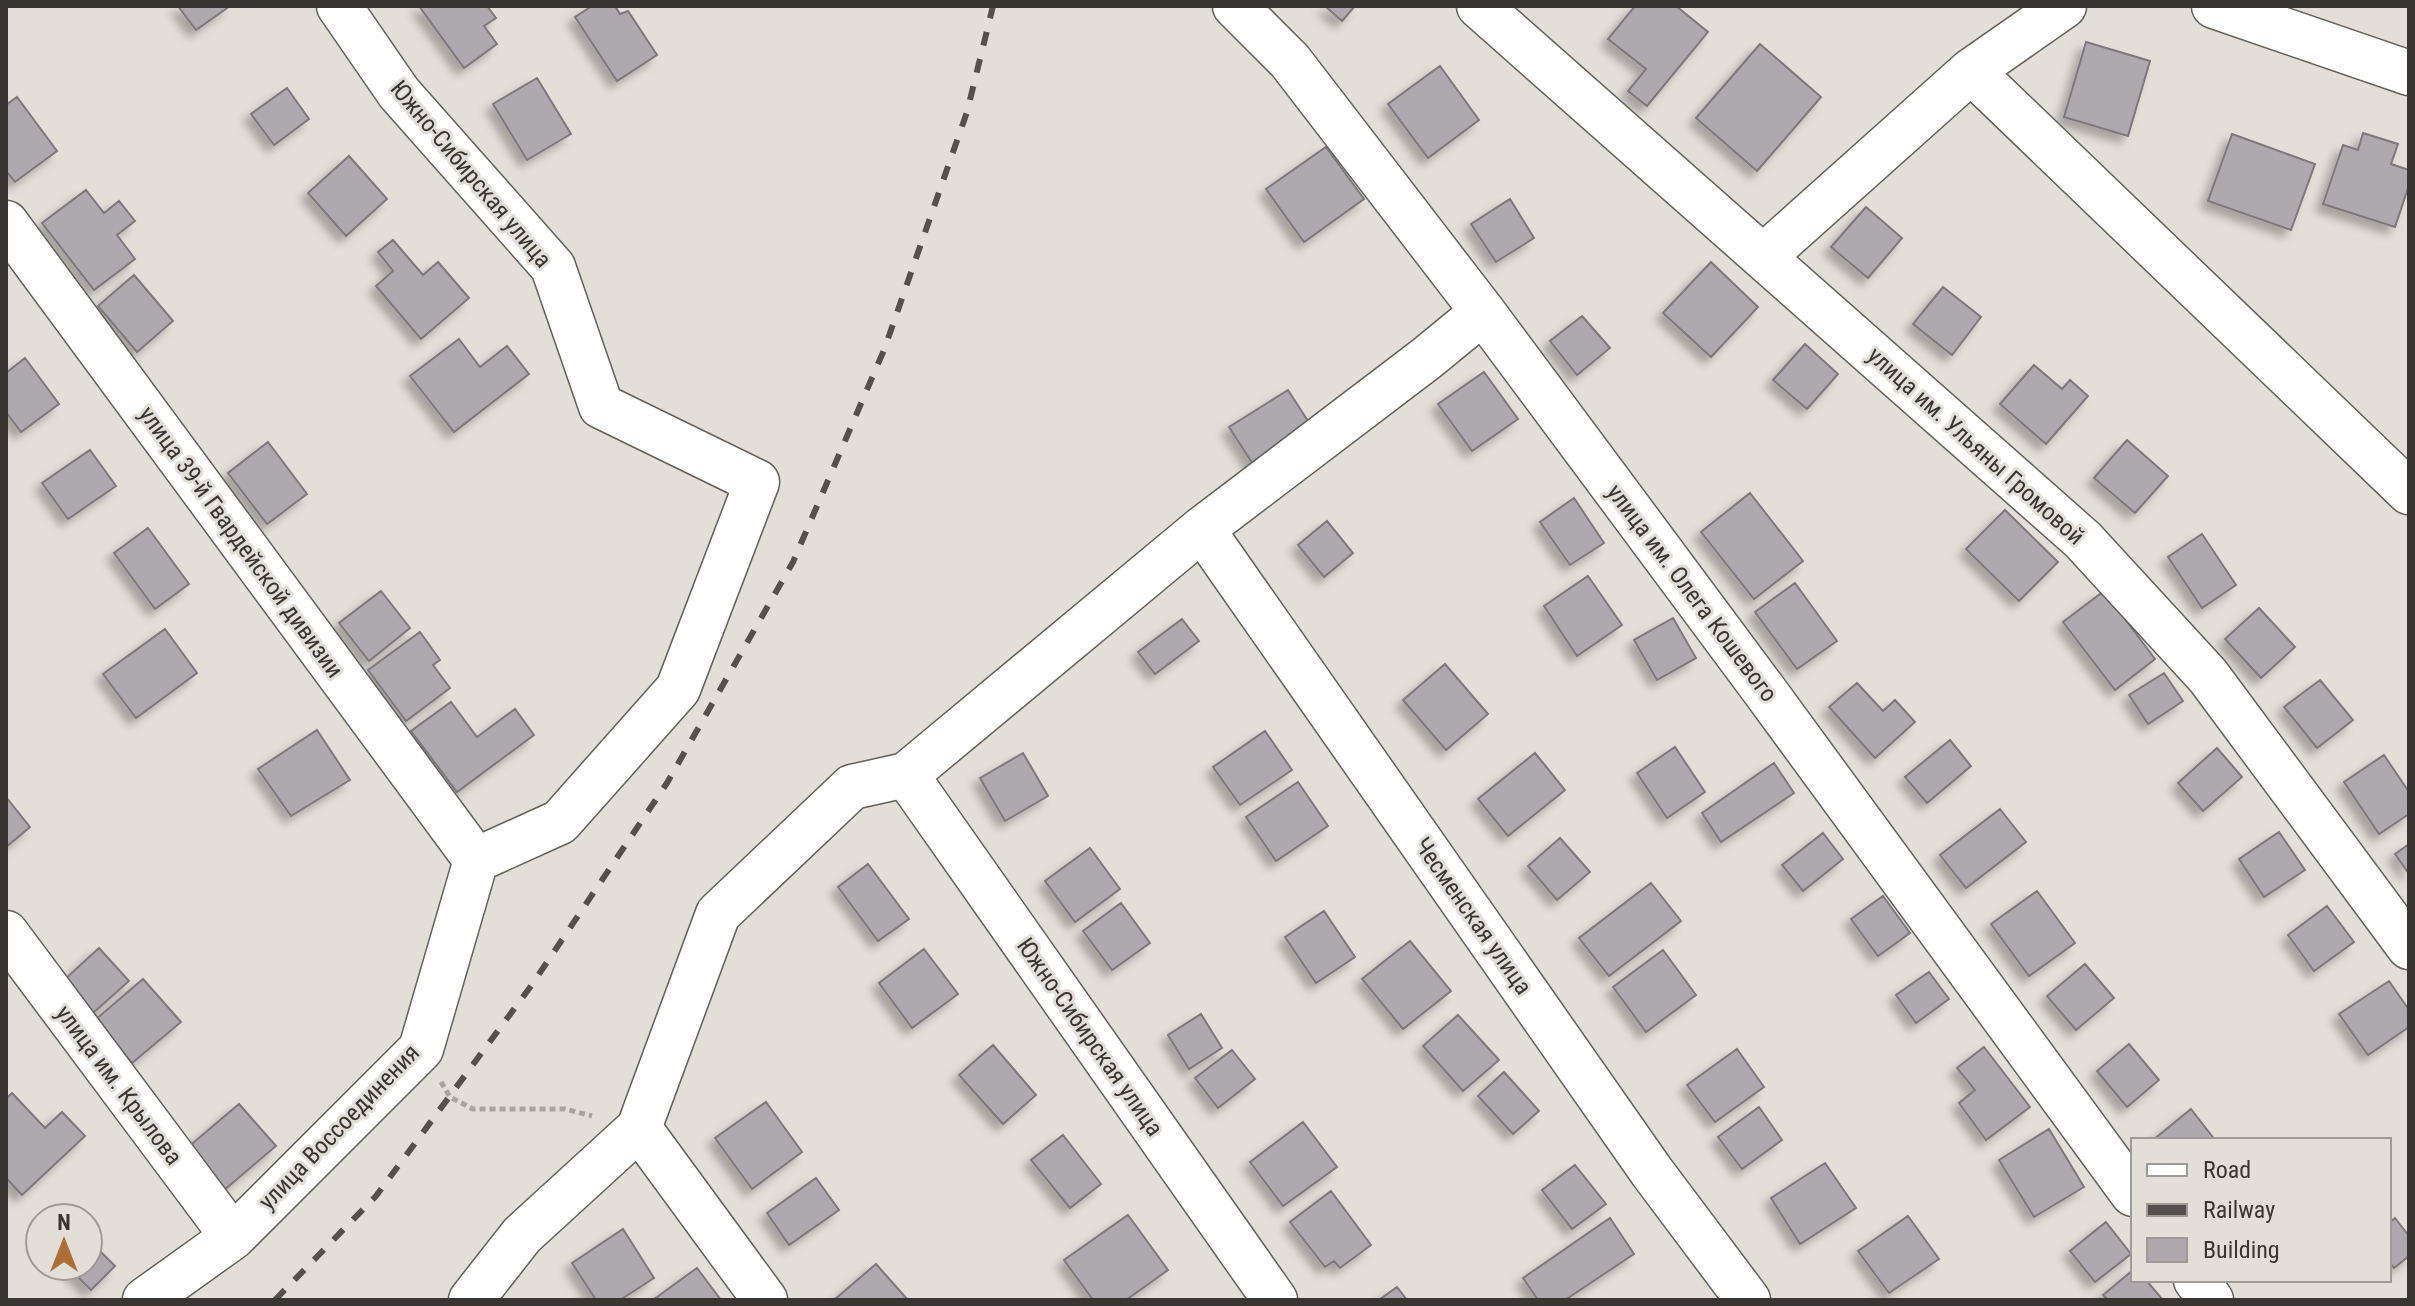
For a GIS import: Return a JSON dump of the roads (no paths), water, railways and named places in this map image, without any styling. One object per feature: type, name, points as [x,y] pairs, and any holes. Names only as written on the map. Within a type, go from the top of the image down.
[{"type":"street","name":"Южно-Сибирская улица","points":[[339,6],[399,93],[553,267],[601,406],[757,482],[678,689],[560,822],[476,860]]},
{"type":"street","name":"улица им. Олега Кошевого","points":[[1235,6],[1290,61],[1483,312],[2131,1191]]},
{"type":"street","name":"улица им. Ульяны Громовой","points":[[1479,6],[2083,540],[2208,676],[2409,947]]},
{"type":"street","points":[[1763,257],[1971,71],[2064,6]]},
{"type":"street","points":[[2214,6],[2409,73]]},
{"type":"street","points":[[1971,71],[2409,492]]},
{"type":"street","name":"улица 39-й Гвардейской дивизии","points":[[6,223],[476,860]]},
{"type":"street","points":[[471,1300],[522,1235],[639,1128],[718,914],[852,787],[906,775],[1202,529],[1483,312]]},
{"type":"street","name":"Чесменская улица","points":[[1202,529],[1652,1172],[1748,1300]]},
{"type":"street","name":"Южно-Сибирская улица","points":[[906,775],[1275,1300]]},
{"type":"street","name":"улица Воссоединения","points":[[145,1300],[233,1237],[421,1049],[476,860]]},
{"type":"street","name":"улица им. Крылова","points":[[6,933],[233,1237]]},
{"type":"street","points":[[639,1128],[765,1300]]},
{"type":"street","points":[[2198,1282],[2211,1300]]},
{"type":"railway","points":[[275,1300],[376,1196],[531,986],[667,783],[793,562],[884,350],[967,112],[993,6]]}]
